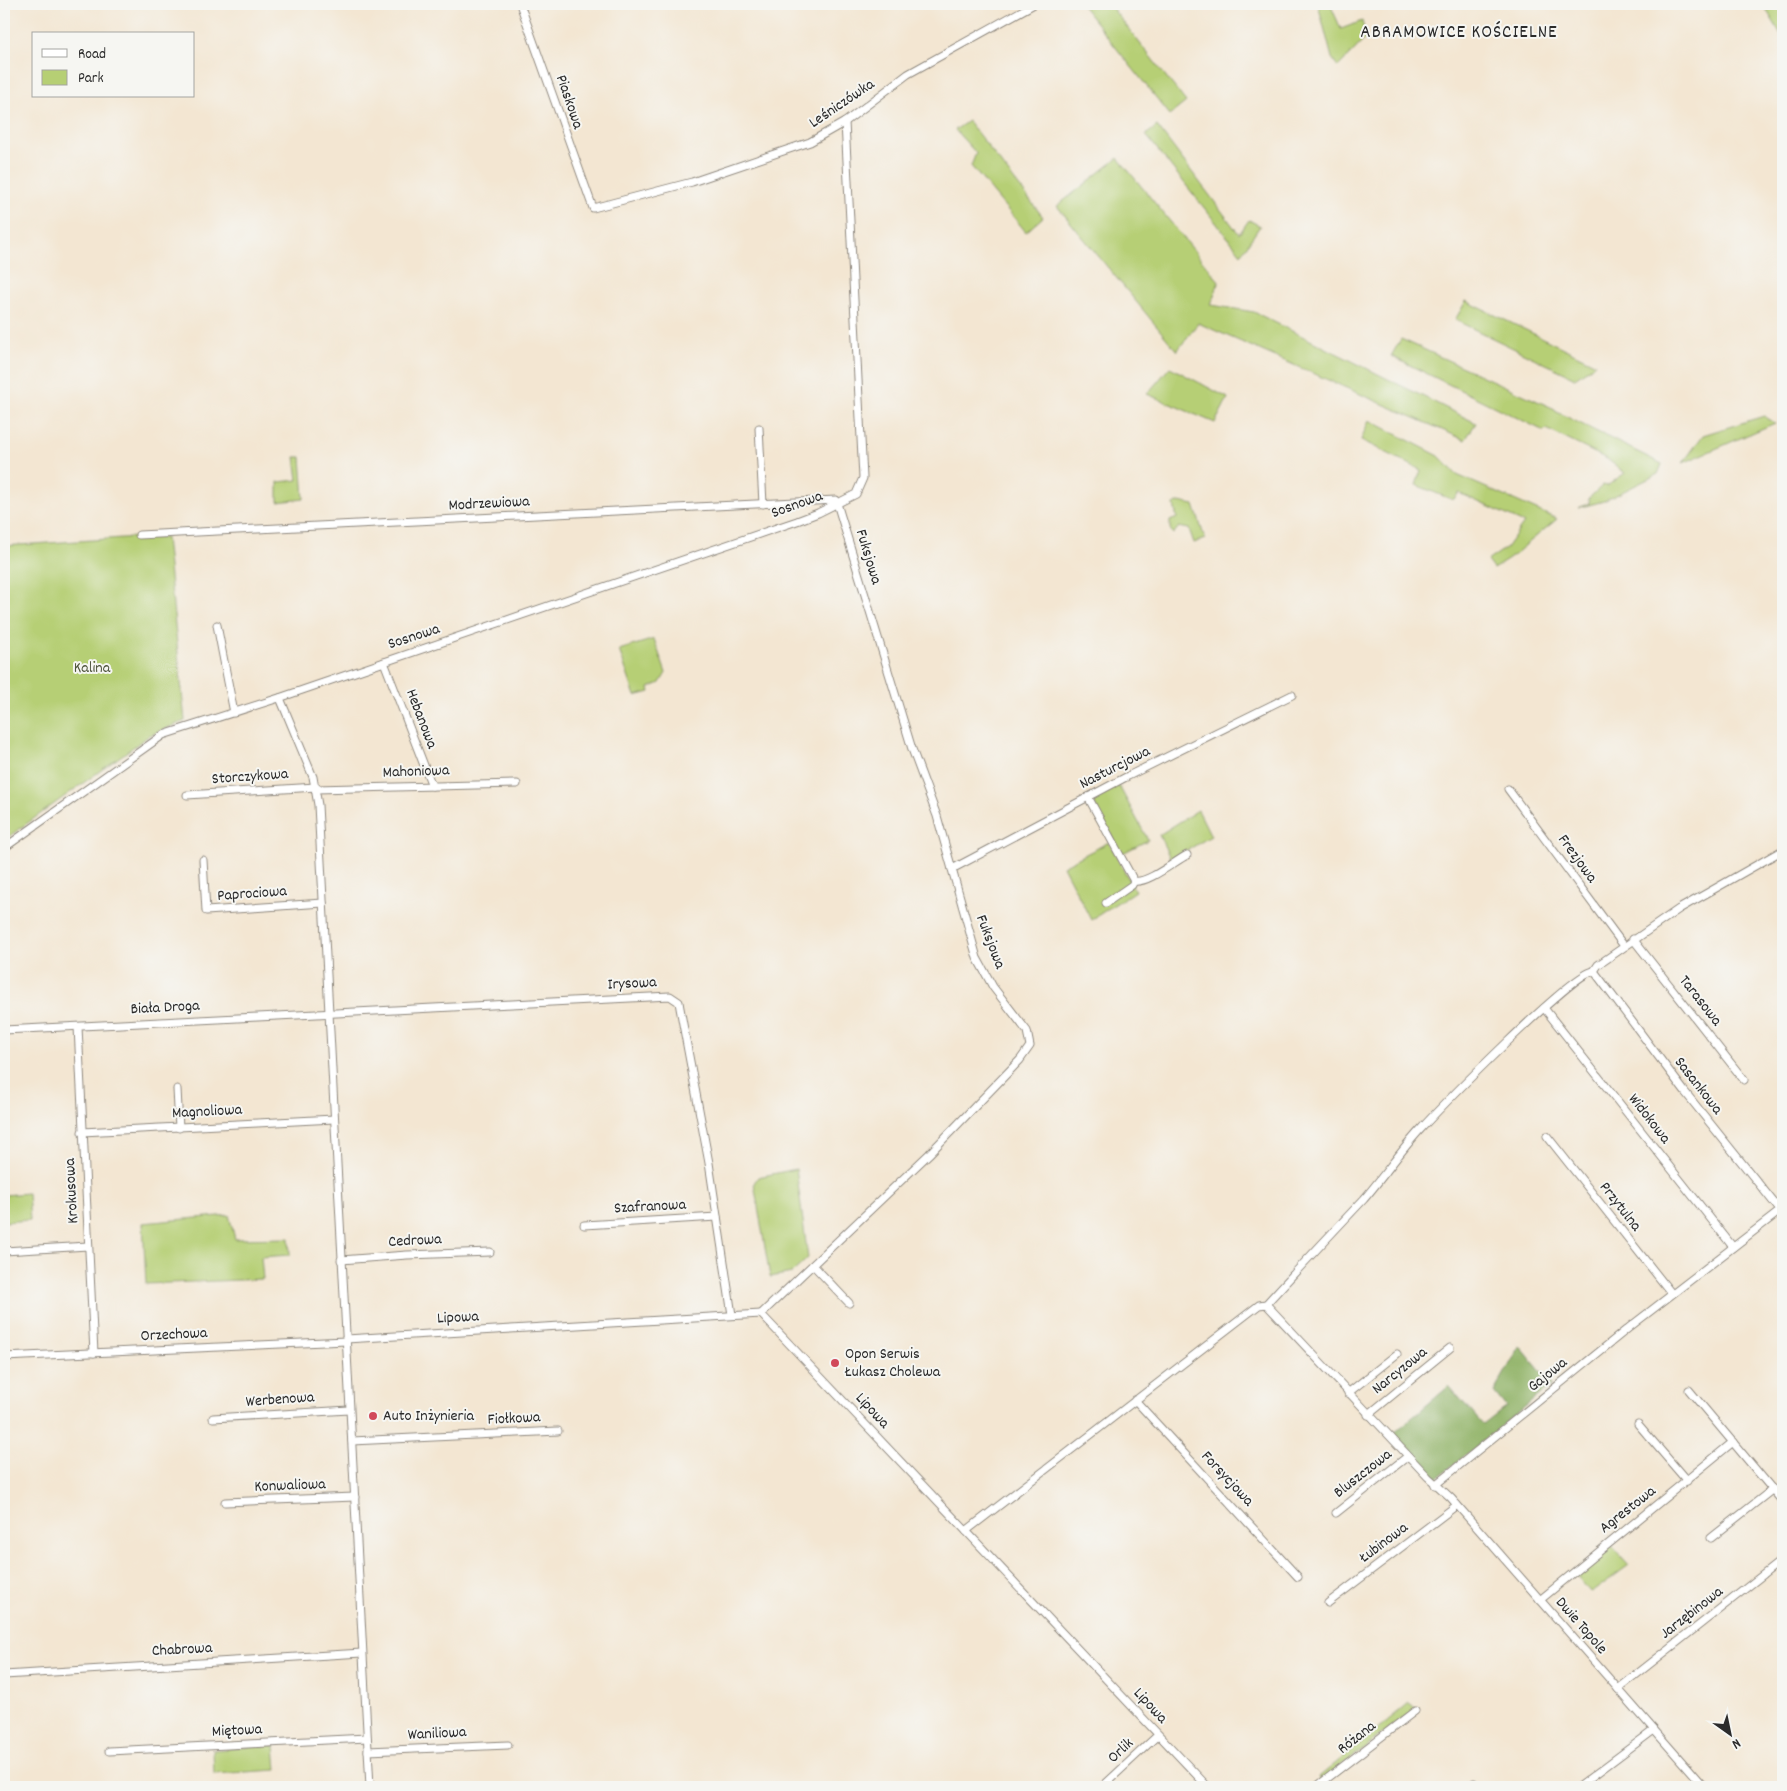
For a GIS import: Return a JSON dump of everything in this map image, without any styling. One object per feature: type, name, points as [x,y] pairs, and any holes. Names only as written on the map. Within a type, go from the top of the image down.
[{"type":"street","name":"Piaskowa","points":[[520,4],[593,208]]},
{"type":"street","name":"Leśniczówka","points":[[593,208],[640,197],[810,142],[846,122],[908,74],[1034,4]]},
{"type":"street","name":"Sosnowa","points":[[4,848],[163,736],[280,698],[804,518],[838,504],[856,494],[863,478],[846,122]]},
{"type":"street","points":[[759,428],[763,504]]},
{"type":"street","name":"Modrzewiowa","points":[[139,535],[825,500],[836,500],[838,504]]},
{"type":"street","name":"Fuksjowa","points":[[761,1314],[929,1154],[1020,1060],[1030,1046],[1027,1031],[993,987],[977,958],[937,816],[902,716],[838,504]]},
{"type":"street","points":[[217,625],[234,713]]},
{"type":"street","name":"Hebanowa","points":[[384,662],[432,786]]},
{"type":"street","name":"Nasturcjowa","points":[[952,869],[1088,797],[1292,695]]},
{"type":"street","points":[[280,698],[316,788],[370,1787]]},
{"type":"street","name":"Mahoniowa","points":[[316,788],[518,784]]},
{"type":"street","name":"Storczykowa","points":[[187,795],[316,788]]},
{"type":"street","name":"Frezjowa","points":[[1508,789],[1624,946]]},
{"type":"street","points":[[1088,797],[1134,882]]},
{"type":"street","points":[[966,1531],[1259,1305],[1266,1304],[1365,1197],[1432,1117],[1544,1008],[1576,980],[1589,971],[1594,971],[1598,965],[1633,939],[1679,909],[1783,850]]},
{"type":"street","points":[[1106,903],[1132,886],[1134,882],[1154,875],[1187,855]]},
{"type":"street","name":"Paprociowa","points":[[203,860],[206,911],[323,904]]},
{"type":"street","name":"Tarasowa","points":[[1633,939],[1744,1080]]},
{"type":"street","name":"Sasankowa","points":[[1594,971],[1685,1092],[1782,1213]]},
{"type":"street","name":"Irysowa","points":[[328,1013],[660,996],[674,998],[680,1008],[717,1217],[732,1315]]},
{"type":"street","name":"Widokowa","points":[[1544,1008],[1733,1247]]},
{"type":"street","name":"Biała Droga","points":[[4,1030],[328,1013]]},
{"type":"street","name":"Krokusowa","points":[[78,1027],[94,1352]]},
{"type":"street","points":[[177,1089],[179,1128]]},
{"type":"street","name":"Magnoliowa","points":[[82,1132],[334,1119]]},
{"type":"street","name":"Przytulna","points":[[1547,1136],[1672,1294]]},
{"type":"street","name":"Gajowa","points":[[1435,1485],[1672,1294],[1733,1247],[1782,1213]]},
{"type":"street","name":"Szafranowa","points":[[584,1225],[717,1217]]},
{"type":"street","points":[[4,1251],[88,1246]]},
{"type":"street","name":"Cedrowa","points":[[342,1260],[490,1252]]},
{"type":"street","points":[[813,1265],[849,1303]]},
{"type":"street","points":[[1266,1304],[1435,1485]]},
{"type":"street","name":"Lipowa","points":[[346,1340],[761,1314],[1208,1787]]},
{"type":"street","name":"Orzechowa","points":[[4,1357],[346,1340]]},
{"type":"street","points":[[4,1344],[4,1357]]},
{"type":"street","name":"Narcyzowa","points":[[1368,1415],[1450,1348]]},
{"type":"street","points":[[1348,1393],[1397,1354]]},
{"type":"street","points":[[1689,1390],[1783,1502]]},
{"type":"street","name":"Forsycjowa","points":[[1135,1400],[1298,1576]]},
{"type":"street","name":"Werbenowa","points":[[213,1418],[350,1410]]},
{"type":"street","points":[[1638,1424],[1687,1481]]},
{"type":"street","name":"Fiołkowa","points":[[352,1441],[558,1431]]},
{"type":"street","name":"Agrestowa","points":[[1540,1600],[1733,1442]]},
{"type":"street","name":"Bluszczowa","points":[[1336,1513],[1408,1456]]},
{"type":"street","name":"Dwie Topole","points":[[1435,1485],[1457,1505],[1704,1787]]},
{"type":"street","points":[[1711,1538],[1773,1489]]},
{"type":"street","name":"Konwaliowa","points":[[226,1502],[355,1497]]},
{"type":"street","name":"Łubinowa","points":[[1328,1603],[1457,1505]]},
{"type":"street","name":"Jarzębinowa","points":[[1618,1689],[1783,1559]]},
{"type":"street","name":"Chabrowa","points":[[4,1675],[362,1653]]},
{"type":"street","name":"Różana","points":[[1316,1787],[1415,1711]]},
{"type":"street","points":[[1578,1787],[1654,1730]]},
{"type":"street","name":"Orlik","points":[[1102,1787],[1158,1735]]},
{"type":"street","name":"Miętowa","points":[[109,1751],[367,1738]]},
{"type":"street","name":"Waniliowa","points":[[368,1751],[508,1745]]},
{"type":"green space","points":[[1081,4],[1109,4],[1186,102],[1170,115]]},
{"type":"green space","points":[[1318,4],[1330,4],[1341,29],[1362,21],[1366,38],[1338,67],[1332,58]]},
{"type":"green space","points":[[1763,4],[1778,4],[1783,13],[1783,38]]},
{"type":"green space","points":[[968,121],[1043,217],[1026,232],[971,166],[976,153],[955,130]]},
{"type":"green space","points":[[1157,126],[1239,234],[1249,220],[1260,226],[1241,254],[1146,135]]},
{"type":"green space","points":[[1118,158],[1219,281],[1211,305],[1254,312],[1476,423],[1465,440],[1198,323],[1177,351],[1057,206]]},
{"type":"green space","points":[[1466,301],[1595,364],[1575,378],[1455,320]]},
{"type":"green space","points":[[1401,339],[1555,409],[1555,411],[1662,464],[1658,474],[1604,501],[1578,508],[1590,503],[1588,499],[1603,485],[1607,486],[1625,473],[1607,459],[1546,429],[1544,431],[1391,356]]},
{"type":"green space","points":[[1170,367],[1228,398],[1215,423],[1147,394]]},
{"type":"green space","points":[[1764,416],[1775,423],[1683,463],[1703,435]]},
{"type":"green space","points":[[1369,420],[1439,456],[1457,475],[1557,519],[1509,559],[1493,569],[1487,561],[1506,548],[1524,523],[1459,493],[1453,500],[1416,485],[1421,470],[1361,440]]},
{"type":"green space","points":[[295,457],[301,457],[304,499],[278,502],[278,482],[298,480]]},
{"type":"green space","points":[[1179,502],[1194,505],[1205,539],[1194,543],[1189,529],[1179,527],[1173,534],[1170,529],[1170,521],[1177,518],[1174,505]]},
{"type":"green space","name":"Kalina","points":[[137,537],[166,538],[185,721],[150,735],[4,840],[4,546]]},
{"type":"green space","points":[[654,639],[666,673],[660,683],[649,688],[650,692],[635,696],[619,650]]},
{"type":"green space","points":[[1118,784],[1148,840],[1121,854],[1091,798]]},
{"type":"green space","points":[[1198,810],[1211,836],[1171,860],[1159,835]]},
{"type":"green space","points":[[1109,842],[1135,891],[1091,920],[1063,866]]},
{"type":"green space","points":[[796,1169],[808,1258],[792,1273],[770,1277],[754,1183],[758,1177]]},
{"type":"green space","points":[[28,1193],[30,1220],[4,1222],[4,1195]]},
{"type":"green space","points":[[229,1215],[235,1239],[289,1238],[290,1255],[261,1257],[263,1279],[146,1284],[143,1223]]},
{"type":"green space","points":[[1520,1346],[1552,1385],[1436,1479],[1393,1434],[1449,1386],[1483,1425],[1506,1407],[1494,1392]]},
{"type":"green space","points":[[1611,1545],[1629,1565],[1591,1593],[1576,1575]]},
{"type":"green space","points":[[1409,1703],[1416,1708],[1321,1781],[1319,1777]]},
{"type":"green space","points":[[275,1745],[277,1770],[214,1774],[213,1750]]},
{"type":"place","name":"Opon Serwis Łukasz Cholewa","points":[[835,1363]]},
{"type":"place","name":"Auto Inżynieria","points":[[373,1416]]},
{"type":"district","name":"ABRAMOWICE KOŚCIELNE","points":[[1459,33]]}]
